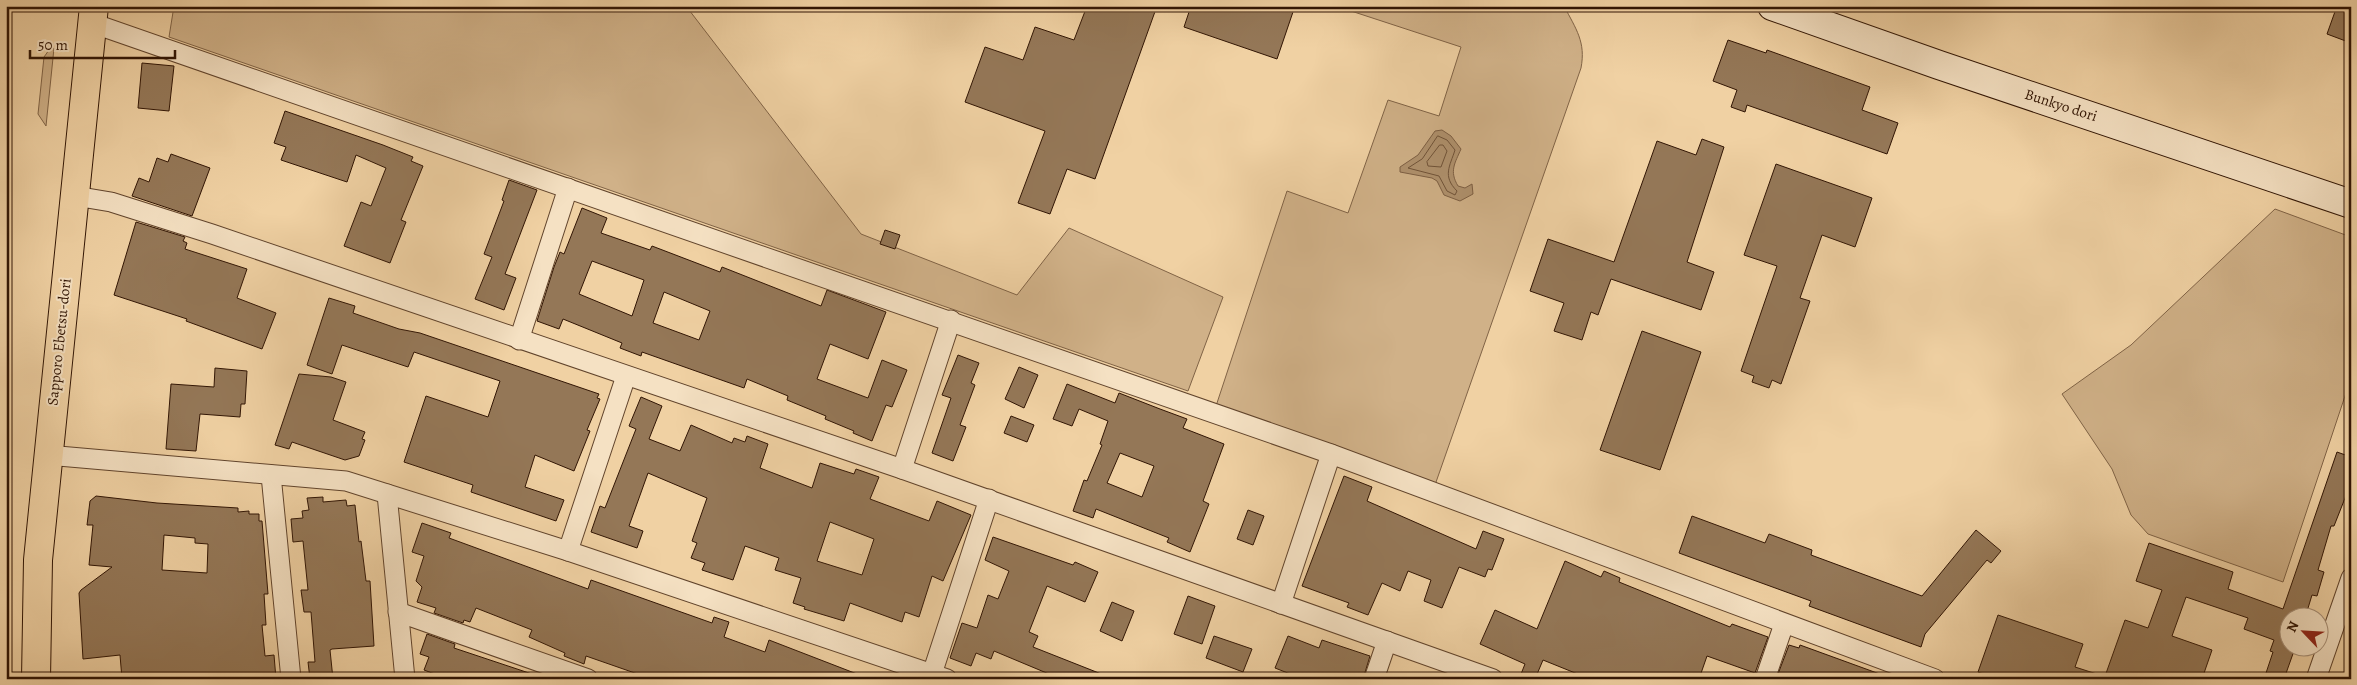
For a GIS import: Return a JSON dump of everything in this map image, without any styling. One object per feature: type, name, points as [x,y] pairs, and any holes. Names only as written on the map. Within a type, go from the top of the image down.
[{"type":"highway","name":"Sapporo Ebetsu-dori","points":[[36,679],[38,560],[47,455],[93,14]]},
{"type":"street","name":"Bunkyo dori","points":[[1772,6],[1938,65],[2351,204]]},
{"type":"street","points":[[93,14],[568,188],[1332,454],[1935,679]]},
{"type":"street","points":[[519,340],[568,188]]},
{"type":"street","points":[[75,196],[111,202],[203,231],[519,340],[902,468],[1493,679]]},
{"type":"street","points":[[902,468],[951,320]]},
{"type":"street","points":[[568,551],[626,376]]},
{"type":"street","points":[[1281,604],[1332,454]]},
{"type":"street","points":[[47,455],[346,481],[568,551],[939,676],[989,499]]},
{"type":"street","points":[[271,475],[291,679]]},
{"type":"street","points":[[387,494],[405,679]]},
{"type":"street","points":[[2316,679],[2351,578]]},
{"type":"street","points":[[398,612],[588,679]]},
{"type":"street","points":[[1765,679],[1784,624]]},
{"type":"street","points":[[1374,679],[1388,641]]},
{"type":"shaded area","points":[[174,6],[686,6],[861,234],[1017,295],[1069,228],[1223,297],[1188,391],[169,37]]},
{"type":"shaded area","points":[[1350,6],[1564,6],[1581,43],[1581,68],[1435,485],[1216,406],[1287,191],[1348,213],[1388,100],[1439,116],[1461,47],[1348,10]]},
{"type":"shaded area","points":[[54,48],[46,126],[38,114],[44,57],[49,50]]},
{"type":"shaded area","points":[[2275,209],[2351,237],[2351,378],[2283,582],[2148,534],[2131,515],[2112,469],[2062,394],[2131,345]]},
{"type":"water","points":[[1442,130],[1451,136],[1461,149],[1453,171],[1455,181],[1458,186],[1465,188],[1472,184],[1473,194],[1460,201],[1444,195],[1437,181],[1432,178],[1400,172],[1400,167],[1418,155],[1435,131]]},
{"type":"building","points":[[1087,6],[1157,6],[1095,179],[1067,169],[1050,214],[1018,203],[1045,131],[965,102],[985,47],[1023,60],[1035,27],[1074,40]]},
{"type":"building","points":[[1191,6],[1295,6],[1277,59],[1184,27]]},
{"type":"building","points":[[2337,6],[2351,6],[2351,43],[2327,34]]},
{"type":"building","points":[[1728,40],[1766,53],[1767,50],[1870,87],[1862,110],[1898,123],[1887,154],[1747,105],[1745,112],[1731,107],[1737,90],[1713,81]]},
{"type":"building","points":[[142,63],[174,66],[169,111],[138,108]]},
{"type":"building","points":[[285,111],[383,145],[413,157],[411,161],[423,166],[401,220],[406,222],[390,263],[344,246],[361,202],[371,206],[386,168],[356,155],[347,182],[281,160],[286,147],[274,143]]},
{"type":"building","points":[[1702,139],[1724,147],[1687,262],[1714,272],[1701,310],[1611,279],[1598,315],[1591,312],[1582,340],[1554,331],[1564,303],[1530,291],[1548,239],[1614,262],[1657,141],[1696,155]]},
{"type":"building","points":[[171,154],[210,168],[192,216],[132,196],[139,178],[149,182],[157,158],[168,162]]},
{"type":"building","points":[[1776,164],[1872,198],[1855,247],[1822,235],[1800,298],[1810,301],[1781,384],[1772,380],[1769,388],[1752,382],[1754,376],[1741,371],[1777,266],[1744,255]]},
{"type":"building","points":[[509,180],[537,190],[505,274],[516,278],[504,310],[475,299],[492,257],[484,254],[504,201],[502,200]]},
{"type":"building","points":[[582,208],[607,218],[601,233],[650,250],[652,246],[720,272],[722,267],[821,306],[827,290],[886,312],[868,359],[830,344],[817,379],[868,398],[882,360],[907,370],[892,407],[886,405],[872,441],[825,419],[826,416],[787,400],[788,396],[747,379],[744,388],[642,352],[641,356],[620,348],[622,343],[563,319],[559,329],[537,321],[560,252],[564,254]],"holes":[[[592,261],[644,280],[632,316],[579,294]],[[664,292],[710,311],[699,340],[653,323]]]},
{"type":"building","points":[[136,222],[185,237],[183,241],[187,243],[185,249],[247,269],[237,298],[276,313],[262,349],[186,321],[187,319],[114,295]]},
{"type":"building","points":[[885,230],[900,235],[895,249],[880,244]]},
{"type":"building","points":[[329,298],[355,306],[353,313],[399,329],[420,333],[599,394],[597,398],[600,399],[587,430],[590,431],[574,471],[535,455],[525,487],[564,500],[556,521],[471,492],[473,485],[404,462],[426,396],[488,417],[500,381],[414,352],[408,367],[342,345],[332,374],[307,365]]},
{"type":"building","points":[[1642,331],[1701,352],[1660,470],[1600,450]]},
{"type":"building","points":[[958,355],[979,363],[971,383],[975,385],[960,425],[966,427],[953,461],[932,453],[951,398],[942,395]]},
{"type":"building","points":[[1019,367],[1038,375],[1024,408],[1005,399]]},
{"type":"building","points":[[215,368],[247,371],[245,404],[241,404],[240,417],[200,414],[196,451],[166,449],[171,384],[214,387]]},
{"type":"building","points":[[299,374],[331,377],[346,382],[333,420],[365,432],[362,439],[365,440],[359,456],[345,460],[292,442],[289,449],[275,445]]},
{"type":"building","points":[[1067,384],[1115,403],[1119,393],[1187,419],[1183,428],[1224,444],[1203,501],[1209,504],[1190,552],[1167,542],[1169,538],[1096,509],[1093,518],[1073,511],[1084,480],[1087,481],[1102,445],[1100,444],[1108,421],[1079,409],[1072,426],[1053,419]],"holes":[[[1120,453],[1154,466],[1142,497],[1107,483]]]},
{"type":"building","points":[[641,397],[662,406],[649,439],[680,451],[691,425],[732,443],[734,438],[745,442],[747,436],[768,444],[760,468],[812,488],[820,463],[854,474],[856,469],[879,477],[870,499],[929,521],[937,501],[971,515],[943,581],[932,576],[919,617],[905,612],[902,622],[850,603],[844,621],[804,609],[805,607],[793,603],[801,578],[775,570],[779,558],[745,546],[733,580],[702,570],[705,563],[691,558],[697,543],[692,541],[707,498],[648,473],[629,526],[643,531],[637,548],[591,532],[600,506],[605,508],[636,429],[629,426]],"holes":[[[830,522],[874,539],[862,575],[817,561]]]},
{"type":"building","points":[[1011,416],[1034,425],[1027,442],[1004,433]]},
{"type":"building","points":[[2337,452],[2351,457],[2351,483],[2334,526],[2331,526],[2318,570],[2324,572],[2317,596],[2312,595],[2308,608],[2283,608]]},
{"type":"building","points":[[1344,476],[1372,487],[1367,501],[1476,549],[1483,531],[1504,539],[1492,570],[1488,569],[1485,577],[1459,567],[1442,608],[1424,601],[1431,580],[1408,571],[1400,591],[1382,583],[1368,615],[1347,607],[1349,603],[1302,586]]},
{"type":"building","points":[[96,496],[157,503],[238,508],[238,512],[249,511],[249,514],[259,514],[259,521],[262,521],[268,594],[264,594],[266,625],[262,625],[265,656],[274,655],[276,679],[122,679],[120,655],[83,659],[79,593],[112,567],[89,565],[93,525],[87,525],[90,501]],"holes":[[[164,535],[195,538],[195,543],[208,544],[207,573],[162,570]]]},
{"type":"building","points":[[323,497],[323,502],[346,500],[347,506],[355,505],[366,581],[370,581],[374,646],[330,650],[333,679],[310,679],[308,662],[315,662],[311,612],[304,612],[301,590],[308,590],[303,541],[293,542],[291,519],[303,518],[302,511],[309,510],[307,498]]},
{"type":"building","points":[[1248,510],[1264,516],[1253,545],[1237,539]]},
{"type":"building","points":[[1692,516],[1765,543],[1769,534],[1812,550],[1811,555],[1922,596],[1976,530],[2001,551],[1991,563],[1987,560],[1925,634],[1921,647],[1809,606],[1811,601],[1679,553]]},
{"type":"building","points":[[422,523],[451,533],[449,538],[588,589],[591,580],[712,623],[714,617],[729,622],[724,637],[765,652],[769,640],[870,679],[652,679],[586,656],[584,664],[564,656],[565,653],[529,637],[532,630],[476,608],[470,622],[464,620],[463,623],[434,613],[436,608],[417,602],[422,587],[416,581],[424,556],[412,552]]},
{"type":"building","points":[[993,537],[1073,565],[1075,562],[1098,572],[1085,602],[1047,586],[1029,632],[1038,636],[1033,647],[1114,679],[1047,679],[1049,674],[994,651],[991,659],[976,653],[971,666],[950,658],[962,623],[977,628],[988,595],[998,599],[1009,571],[985,560]]},
{"type":"building","points":[[2149,543],[2233,572],[2228,589],[2280,608],[2280,658],[2291,658],[2284,679],[2264,679],[2273,652],[2270,651],[2274,640],[2244,629],[2248,618],[2186,597],[2172,636],[2212,650],[2202,679],[2104,679],[2125,620],[2148,628],[2162,590],[2136,581]]},
{"type":"building","points":[[1565,561],[1601,577],[1604,571],[1620,578],[1619,582],[1730,627],[1732,624],[1768,637],[1755,673],[1707,656],[1699,679],[1590,679],[1543,660],[1535,679],[1519,679],[1525,664],[1480,644],[1495,610],[1537,629]]},
{"type":"building","points":[[1188,596],[1215,606],[1202,644],[1174,634]]},
{"type":"building","points":[[1112,602],[1134,611],[1122,641],[1100,631]]},
{"type":"building","points":[[1998,615],[2083,644],[2075,667],[2103,676],[2102,679],[1997,679],[1978,672]]},
{"type":"building","points":[[427,634],[455,644],[454,648],[538,676],[537,679],[448,679],[424,670],[429,657],[420,654]]},
{"type":"building","points":[[1214,636],[1252,649],[1243,672],[1206,658]]},
{"type":"building","points":[[1288,636],[1319,648],[1322,640],[1370,656],[1363,679],[1303,679],[1275,668]]},
{"type":"building","points":[[1789,645],[1799,648],[1800,645],[1888,677],[1887,679],[1790,679],[1778,674]]}]
